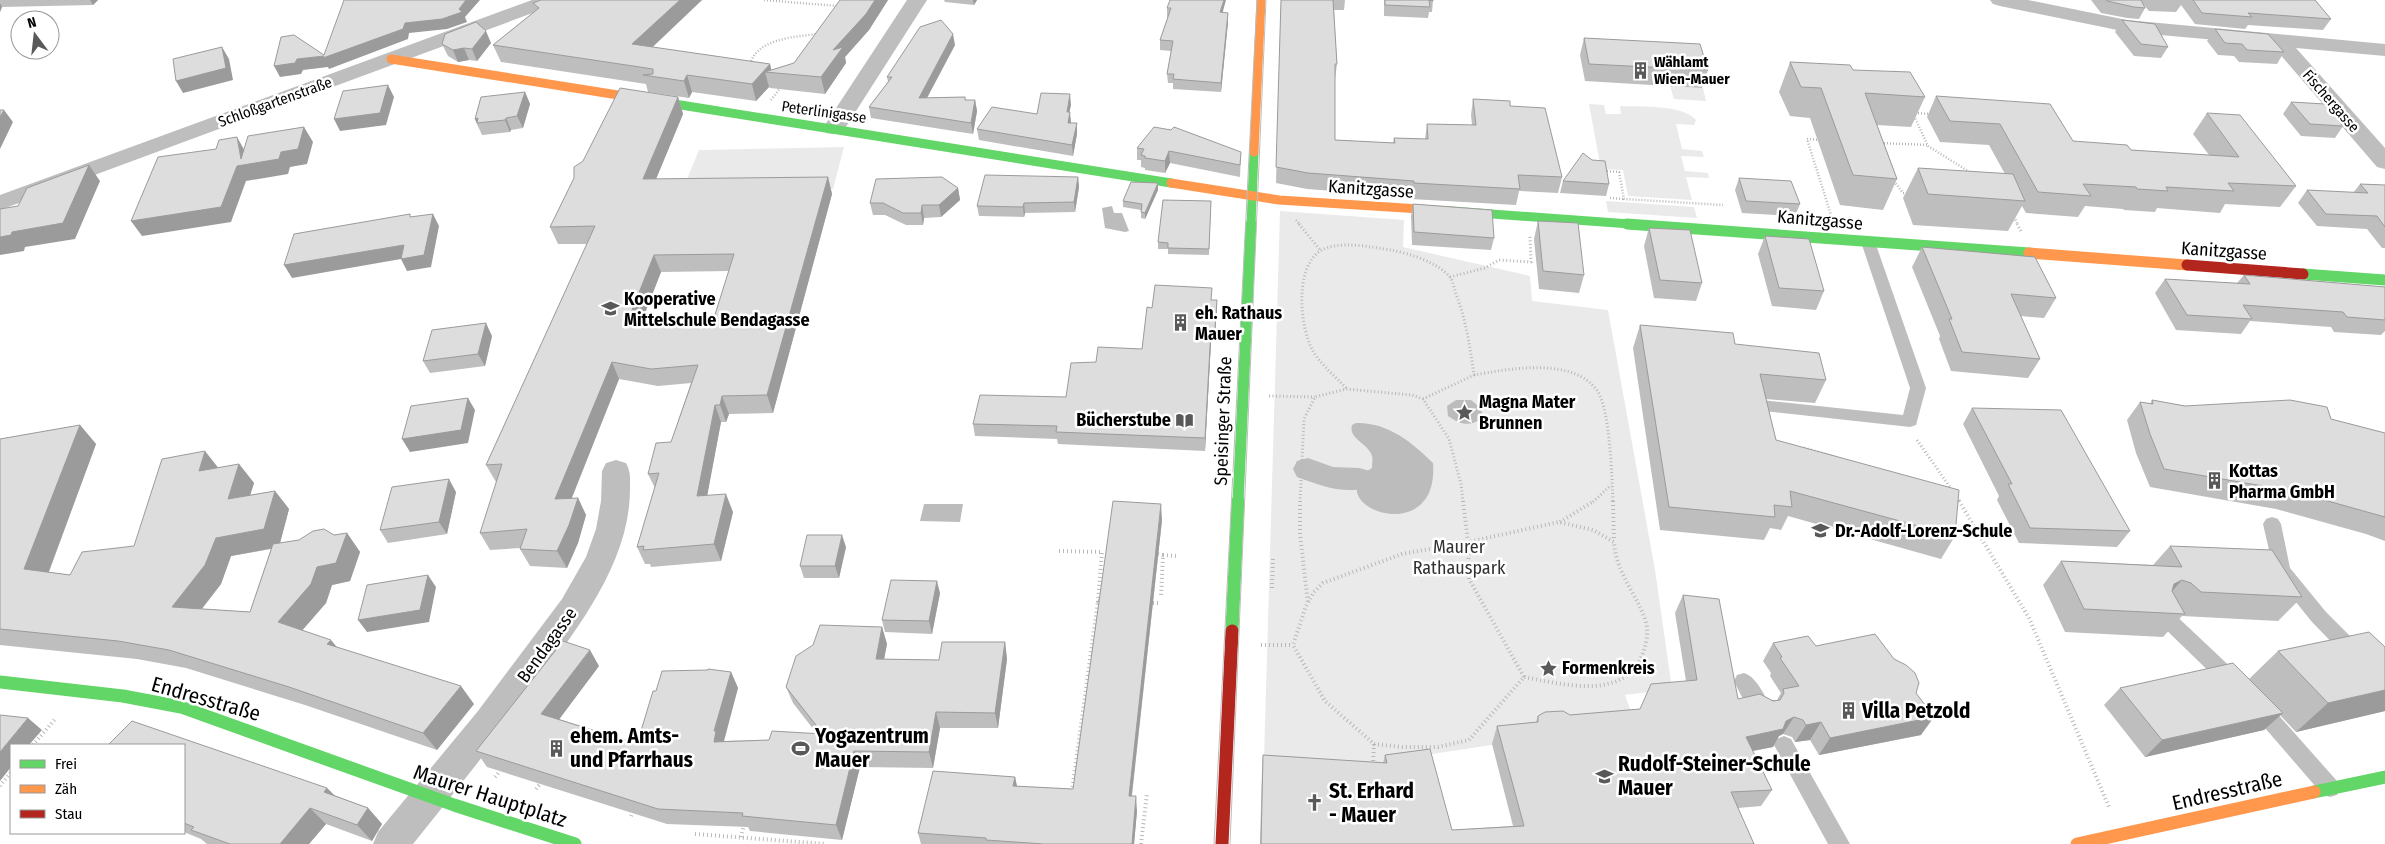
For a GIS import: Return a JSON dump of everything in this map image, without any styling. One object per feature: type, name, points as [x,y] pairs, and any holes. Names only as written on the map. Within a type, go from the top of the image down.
[{"type":"street","name":"Schloßgartenstraße","points":[[0,203],[550,0]]},
{"type":"street","points":[[834,128],[917,0]]},
{"type":"street","name":"Speisinger Straße","points":[[1222,844],[1246,291],[1253,194],[1261,0]]},
{"type":"street","points":[[2000,0],[2127,26],[2385,50]]},
{"type":"street","name":"Fischergasse","points":[[2278,40],[2385,162]]},
{"type":"street","name":"Peterlinigasse","points":[[391,59],[756,118],[834,128],[1253,194]]},
{"type":"street","name":"Kanitzgasse","points":[[1253,194],[1288,201],[1839,239],[2385,280]]},
{"type":"street","name":"Bendagasse","points":[[391,844],[499,710],[574,609],[597,567],[611,526],[618,494],[616,471]]},
{"type":"street","name":"Endresstraße","points":[[0,682],[123,696],[181,707],[394,784]]},
{"type":"street","name":"Endresstraße","points":[[2077,844],[2385,777]]},
{"type":"street","name":"Maurer Hauptplatz","points":[[394,784],[575,844]]},
{"type":"lane","points":[[1761,406],[1910,421],[1918,388],[1868,242]]},
{"type":"lane","points":[[2272,524],[2281,571],[2319,617],[2385,684]]},
{"type":"lane","points":[[2162,614],[2256,704],[2330,788]]},
{"type":"lane","points":[[1744,681],[1762,710]]},
{"type":"lane","points":[[1784,745],[1839,844]]},
{"type":"path","points":[[764,0],[839,6],[834,14]]},
{"type":"path","points":[[750,66],[750,58],[753,53],[768,44],[820,33],[816,39]]},
{"type":"path","points":[[756,118],[783,84]]},
{"type":"path","points":[[1928,146],[1912,113],[1932,114]]},
{"type":"path","points":[[1826,140],[1807,139],[1839,239]]},
{"type":"path","points":[[1872,142],[1928,146],[1977,176]]},
{"type":"path","points":[[1603,171],[1619,172],[1624,200]]},
{"type":"path","points":[[1892,180],[1903,193],[1912,194]]},
{"type":"path","points":[[1610,198],[1723,205]]},
{"type":"path","points":[[1293,216],[1320,250]]},
{"type":"path","points":[[2013,216],[2033,254]]},
{"type":"path","points":[[1450,277],[1486,268],[1500,260],[1531,262],[1529,228]]},
{"type":"path","points":[[1346,389],[1314,351],[1308,339],[1305,325],[1302,287],[1310,260],[1320,250],[1343,247],[1369,247],[1394,251],[1416,257],[1450,277],[1465,318],[1474,374]]},
{"type":"path","points":[[1423,399],[1474,374],[1522,367],[1563,370],[1585,379],[1598,392],[1605,416],[1612,485],[1613,550],[1623,575],[1647,622],[1646,650],[1631,674],[1612,684],[1592,688],[1524,677]]},
{"type":"path","points":[[1269,396],[1315,397],[1346,389],[1412,395],[1423,399],[1449,439],[1461,484],[1468,542],[1468,579],[1524,677]]},
{"type":"path","points":[[1308,604],[1300,534],[1300,468],[1304,419],[1315,397]]},
{"type":"path","points":[[1910,421],[1920,445],[1964,507],[2029,618],[2104,797],[2125,833]]},
{"type":"path","points":[[1799,448],[1807,448],[1841,459]]},
{"type":"path","points":[[1292,645],[1308,604],[1320,584],[1396,554],[1436,544],[1468,542],[1559,522],[1589,506],[1612,485]]},
{"type":"path","points":[[1955,506],[1964,507]]},
{"type":"path","points":[[1559,522],[1592,530],[1614,542]]},
{"type":"path","points":[[1059,550],[1102,552],[1100,601],[1071,794]]},
{"type":"path","points":[[1158,554],[1177,556]]},
{"type":"path","points":[[1161,597],[1163,555]]},
{"type":"path","points":[[1272,588],[1273,558]]},
{"type":"path","points":[[1152,603],[1161,603]]},
{"type":"path","points":[[1257,641],[1263,646],[1292,645]]},
{"type":"path","points":[[1292,645],[1325,701],[1374,744],[1402,747],[1438,747],[1469,740],[1524,677]]},
{"type":"path","points":[[34,744],[56,718]]},
{"type":"path","points":[[1374,744],[1374,768]]},
{"type":"path","points":[[495,777],[500,771]]},
{"type":"path","points":[[0,786],[10,773]]},
{"type":"path","points":[[536,789],[540,784]]},
{"type":"path","points":[[1141,844],[1147,794]]},
{"type":"path","points":[[741,837],[746,818]]},
{"type":"path","points":[[695,834],[826,844],[829,838]]},
{"type":"green space","points":[[1670,86],[1703,88],[1706,101],[1674,99]]},
{"type":"green space","points":[[1589,104],[1604,105],[1606,114],[1621,114],[1620,106],[1660,107],[1681,111],[1690,115],[1696,120],[1694,125],[1676,124],[1682,149],[1702,151],[1704,157],[1681,156],[1685,171],[1708,173],[1709,178],[1686,177],[1692,200],[1628,196],[1623,170],[1601,169]]},
{"type":"green space","points":[[844,147],[833,189],[682,191],[699,150]]},
{"type":"green space","points":[[1606,201],[1694,207],[1697,218],[1608,212]]},
{"type":"green space","name":"Maurer Rathauspark","points":[[1280,211],[1404,220],[1403,247],[1530,276],[1532,301],[1608,310],[1655,570],[1672,689],[1625,695],[1635,723],[1360,765],[1264,758]]},
{"type":"shaded area","points":[[1112,206],[1114,213],[1122,213],[1129,231],[1105,228],[1102,208]]},
{"type":"shaded area","name":"Magna Mater Brunnen","points":[[1456,400],[1471,400],[1481,408],[1483,418],[1473,423],[1465,424],[1448,416],[1447,406]]},
{"type":"shaded area","points":[[1356,423],[1378,426],[1398,435],[1408,441],[1433,463],[1430,490],[1418,507],[1401,513],[1383,513],[1368,506],[1358,495],[1358,482],[1372,468],[1372,456],[1353,434],[1352,425]]},
{"type":"shaded area","points":[[924,504],[963,504],[960,522],[920,521]]},
{"type":"building","points":[[344,0],[466,0],[459,9],[462,12],[442,19],[405,23],[403,29],[323,58],[324,56],[297,59],[295,63],[274,66],[281,37],[294,35],[324,55]]},
{"type":"building","points":[[541,0],[680,0],[632,44],[770,64],[752,84],[687,75],[684,81],[643,75],[653,74],[653,69],[493,45],[539,8],[533,3]]},
{"type":"building","points":[[840,0],[875,0],[866,14],[833,50],[843,47],[821,77],[765,72],[794,63]]},
{"type":"building","points":[[1170,0],[1224,0],[1220,12],[1228,13],[1221,83],[1173,79],[1174,74],[1167,74],[1173,41],[1160,40],[1171,8],[1167,8]]},
{"type":"building","points":[[1281,0],[1333,0],[1337,64],[1335,64],[1335,140],[1395,143],[1394,138],[1428,139],[1427,124],[1476,125],[1473,99],[1510,101],[1510,106],[1545,108],[1562,177],[1518,175],[1520,189],[1414,183],[1414,181],[1308,173],[1276,167]]},
{"type":"building","points":[[1385,0],[1429,0],[1430,7],[1385,5]]},
{"type":"building","points":[[2106,0],[2141,0],[2145,8],[2134,7]]},
{"type":"building","points":[[2193,0],[2315,0],[2331,19],[2248,13],[2252,17],[2202,13]]},
{"type":"building","points":[[941,20],[953,34],[919,98],[965,97],[965,100],[975,100],[971,123],[869,107],[892,77],[887,77],[920,27]]},
{"type":"building","points":[[2122,20],[2155,24],[2168,47],[2141,44]]},
{"type":"building","points":[[476,22],[486,31],[472,49],[453,50],[442,44],[445,34]]},
{"type":"building","points":[[2215,29],[2268,34],[2284,52],[2247,50],[2242,44],[2225,43]]},
{"type":"building","points":[[1584,38],[1700,44],[1708,70],[1589,64]]},
{"type":"building","points":[[222,47],[226,68],[176,81],[173,59]]},
{"type":"building","points":[[1790,62],[1850,65],[1853,70],[1910,72],[1925,97],[1865,93],[1897,179],[1853,175],[1821,88],[1801,87]]},
{"type":"building","points":[[388,85],[380,113],[334,119],[343,91]]},
{"type":"building","points":[[620,88],[678,97],[643,179],[828,177],[767,395],[722,396],[720,405],[715,405],[697,496],[726,494],[714,544],[643,550],[644,546],[637,547],[659,473],[648,474],[656,443],[671,442],[698,365],[651,369],[612,362],[555,499],[578,498],[569,525],[557,551],[520,549],[527,529],[480,533],[502,464],[486,465],[595,226],[550,227],[574,178],[574,167],[583,161]],"holes":[[[734,254],[713,321],[680,315],[628,320],[654,255]]]},
{"type":"building","points":[[525,92],[517,116],[506,118],[505,120],[477,123],[478,118],[475,119],[481,97]]},
{"type":"building","points":[[1041,93],[1070,94],[1067,112],[1070,112],[1068,123],[1077,123],[1072,145],[977,129],[992,107],[1037,114]]},
{"type":"building","points":[[1936,96],[2050,104],[2073,141],[2127,145],[2131,150],[2239,157],[2207,113],[2240,115],[2296,186],[2228,183],[2234,191],[2166,187],[2168,191],[2083,184],[2091,196],[2038,192],[2000,124],[1950,121]]},
{"type":"building","points":[[2291,102],[2325,104],[2343,126],[2310,124]]},
{"type":"building","points":[[304,127],[298,149],[281,152],[279,159],[237,166],[221,207],[131,221],[158,157],[216,149],[219,140],[237,137],[241,159],[248,136]]},
{"type":"building","points":[[1154,127],[1171,130],[1174,127],[1241,152],[1240,165],[1169,151],[1165,161],[1145,158],[1145,156],[1141,155],[1144,149],[1137,148]]},
{"type":"building","points":[[1583,153],[1592,160],[1605,161],[1609,184],[1563,181]]},
{"type":"building","points":[[89,165],[63,223],[12,232],[11,235],[0,237],[0,209],[18,206],[27,188]]},
{"type":"building","points":[[1918,168],[2013,174],[2025,201],[1928,194]]},
{"type":"building","points":[[985,175],[1078,177],[1074,202],[1024,203],[1023,207],[977,206]]},
{"type":"building","points":[[942,177],[958,188],[939,205],[922,205],[921,213],[903,213],[883,203],[870,203],[876,179]]},
{"type":"building","points":[[1739,178],[1791,181],[1800,204],[1746,201]]},
{"type":"building","points":[[1131,182],[1158,183],[1145,213],[1141,212],[1142,204],[1123,201]]},
{"type":"building","points":[[2360,184],[2385,185],[2385,227],[2377,216],[2326,214],[2307,190],[2368,193]]},
{"type":"building","points":[[1163,200],[1211,201],[1209,249],[1168,248],[1168,243],[1158,242]]},
{"type":"building","points":[[1413,204],[1492,210],[1494,238],[1414,232]]},
{"type":"building","points":[[410,214],[410,217],[433,214],[424,255],[401,259],[404,245],[284,265],[294,234]]},
{"type":"building","points":[[1538,221],[1578,223],[1584,275],[1543,271]]},
{"type":"building","points":[[1649,228],[1690,230],[1702,283],[1660,280]]},
{"type":"building","points":[[1765,236],[1809,239],[1824,291],[1779,288]]},
{"type":"building","points":[[1922,247],[2035,257],[2056,298],[2011,294],[2040,359],[1962,352],[1949,319],[1952,319]]},
{"type":"building","points":[[2244,275],[2385,287],[2385,320],[2347,317],[2343,312],[2243,305],[2252,319],[2187,315],[2165,279],[2250,284]]},
{"type":"building","points":[[1155,285],[1212,288],[1211,300],[1217,300],[1215,329],[1211,329],[1205,438],[1056,432],[1057,426],[973,424],[980,395],[1066,397],[1071,363],[1096,362],[1098,347],[1142,349],[1147,307],[1152,308]]},
{"type":"building","points":[[486,323],[478,354],[423,361],[432,330]]},
{"type":"building","points":[[1640,325],[1733,333],[1735,344],[1819,353],[1826,380],[1760,374],[1776,440],[1959,490],[1955,536],[1790,491],[1792,507],[1774,505],[1775,517],[1669,507]]},
{"type":"building","points":[[468,398],[461,430],[402,439],[411,406]]},
{"type":"building","points":[[2152,400],[2185,406],[2290,400],[2327,407],[2331,419],[2385,433],[2385,517],[2292,491],[2164,469],[2140,402],[2153,404]]},
{"type":"building","points":[[1972,408],[2061,410],[2130,531],[2030,528],[2008,484],[2012,484]]},
{"type":"building","points":[[80,425],[24,569],[70,575],[82,552],[134,546],[162,459],[205,451],[199,471],[239,464],[228,499],[275,491],[264,529],[216,538],[205,565],[172,607],[250,612],[273,544],[299,540],[313,531],[324,529],[334,535],[347,533],[336,563],[317,567],[311,584],[278,622],[331,640],[327,644],[461,686],[423,733],[289,687],[169,650],[118,641],[0,629],[0,439]]},
{"type":"building","points":[[449,479],[439,522],[380,530],[392,487]]},
{"type":"building","points":[[1113,501],[1161,504],[1129,796],[1136,796],[1132,844],[1044,844],[918,833],[933,771],[1015,777],[1013,786],[1073,789]]},
{"type":"building","points":[[807,535],[842,535],[835,566],[800,566]]},
{"type":"building","points":[[2170,546],[2272,550],[2302,597],[2201,592],[2191,583],[2182,580],[2174,584],[2172,591],[2185,614],[2084,609],[2061,561],[2182,567]]},
{"type":"building","points":[[428,575],[420,610],[358,620],[367,585]]},
{"type":"building","points":[[891,580],[937,581],[929,621],[882,620]]},
{"type":"building","points":[[1683,595],[1719,599],[1738,699],[1760,694],[1773,701],[1780,700],[1784,693],[1783,689],[1799,686],[1780,658],[1782,657],[1773,643],[1808,636],[1816,646],[1875,634],[1894,659],[1906,665],[1915,673],[1919,683],[1916,693],[1934,717],[1830,738],[1821,722],[1806,725],[1803,720],[1794,717],[1786,721],[1783,729],[1746,737],[1772,790],[1731,792],[1754,844],[1261,844],[1263,755],[1387,763],[1385,755],[1430,749],[1452,830],[1524,826],[1497,726],[1538,722],[1538,716],[1545,712],[1563,711],[1570,715],[1640,709],[1651,684],[1697,680]]},
{"type":"building","points":[[820,625],[882,627],[876,659],[939,660],[942,642],[1005,642],[995,713],[936,712],[929,752],[854,751],[836,825],[742,816],[743,813],[658,809],[476,751],[563,641],[590,650],[541,714],[637,744],[653,691],[656,691],[662,671],[708,669],[731,672],[714,731],[716,731],[714,742],[769,740],[772,731],[823,734],[786,687],[796,656],[813,645]]},
{"type":"building","points":[[2369,632],[2385,647],[2385,690],[2328,703],[2278,651]]},
{"type":"building","points":[[2233,663],[2283,713],[2162,740],[2120,688]]},
{"type":"building","points":[[0,715],[28,718],[0,752]]},
{"type":"building","points":[[132,721],[327,788],[324,792],[368,808],[357,825],[310,808],[280,844],[230,844],[191,830],[194,827],[185,823],[185,744],[109,744]]},
{"type":"waterway","points":[[1308,469],[1339,479],[1359,479]]},
{"type":"tram line","points":[[1214,844],[1257,0]]},
{"type":"tram line","points":[[1230,844],[1266,0]]},
{"type":"traffic: fast","points":[[662,102],[1171,183]]},
{"type":"traffic: fast","points":[[1232,631],[1254,152]]},
{"type":"traffic: fast","points":[[1451,211],[2029,253]]},
{"type":"traffic: fast","points":[[2303,274],[2385,280]]},
{"type":"traffic: fast","points":[[0,682],[123,696],[181,707],[454,805],[575,844]]},
{"type":"traffic: fast","points":[[2314,792],[2385,777]]},
{"type":"traffic: slow","points":[[1254,152],[1261,0]]},
{"type":"traffic: slow","points":[[391,59],[662,102]]},
{"type":"traffic: slow","points":[[1171,183],[1279,200],[1451,211]]},
{"type":"traffic: slow","points":[[2029,253],[2187,265]]},
{"type":"traffic: slow","points":[[2077,844],[2314,792]]},
{"type":"traffic: jam","points":[[2187,265],[2303,274]]},
{"type":"traffic: jam","points":[[1222,844],[1232,631]]},
{"type":"place","name":"Wählamt Wien-Mauer","points":[[1640,71]]},
{"type":"place","name":"Kooperative Mittelschule Bendagasse","points":[[610,309]]},
{"type":"place","name":"eh. Rathaus Mauer","points":[[1181,323]]},
{"type":"place","name":"Magna Mater Brunnen","points":[[1465,412]]},
{"type":"place","name":"Bücherstube","points":[[1185,420]]},
{"type":"place","name":"Kottas Pharma GmbH","points":[[2215,481]]},
{"type":"place","name":"Dr.-Adolf-Lorenz-Schule","points":[[1821,531]]},
{"type":"place","name":"Formenkreis","points":[[1548,668]]},
{"type":"place","name":"Villa Petzold","points":[[1848,711]]},
{"type":"place","name":"ehem. Amts- und Pfarrhaus","points":[[556,748]]},
{"type":"place","name":"Yogazentrum Mauer","points":[[801,748]]},
{"type":"place","name":"Rudolf-Steiner-Schule Mauer","points":[[1604,776]]},
{"type":"place","name":"St. Erhard - Mauer","points":[[1315,803]]}]
